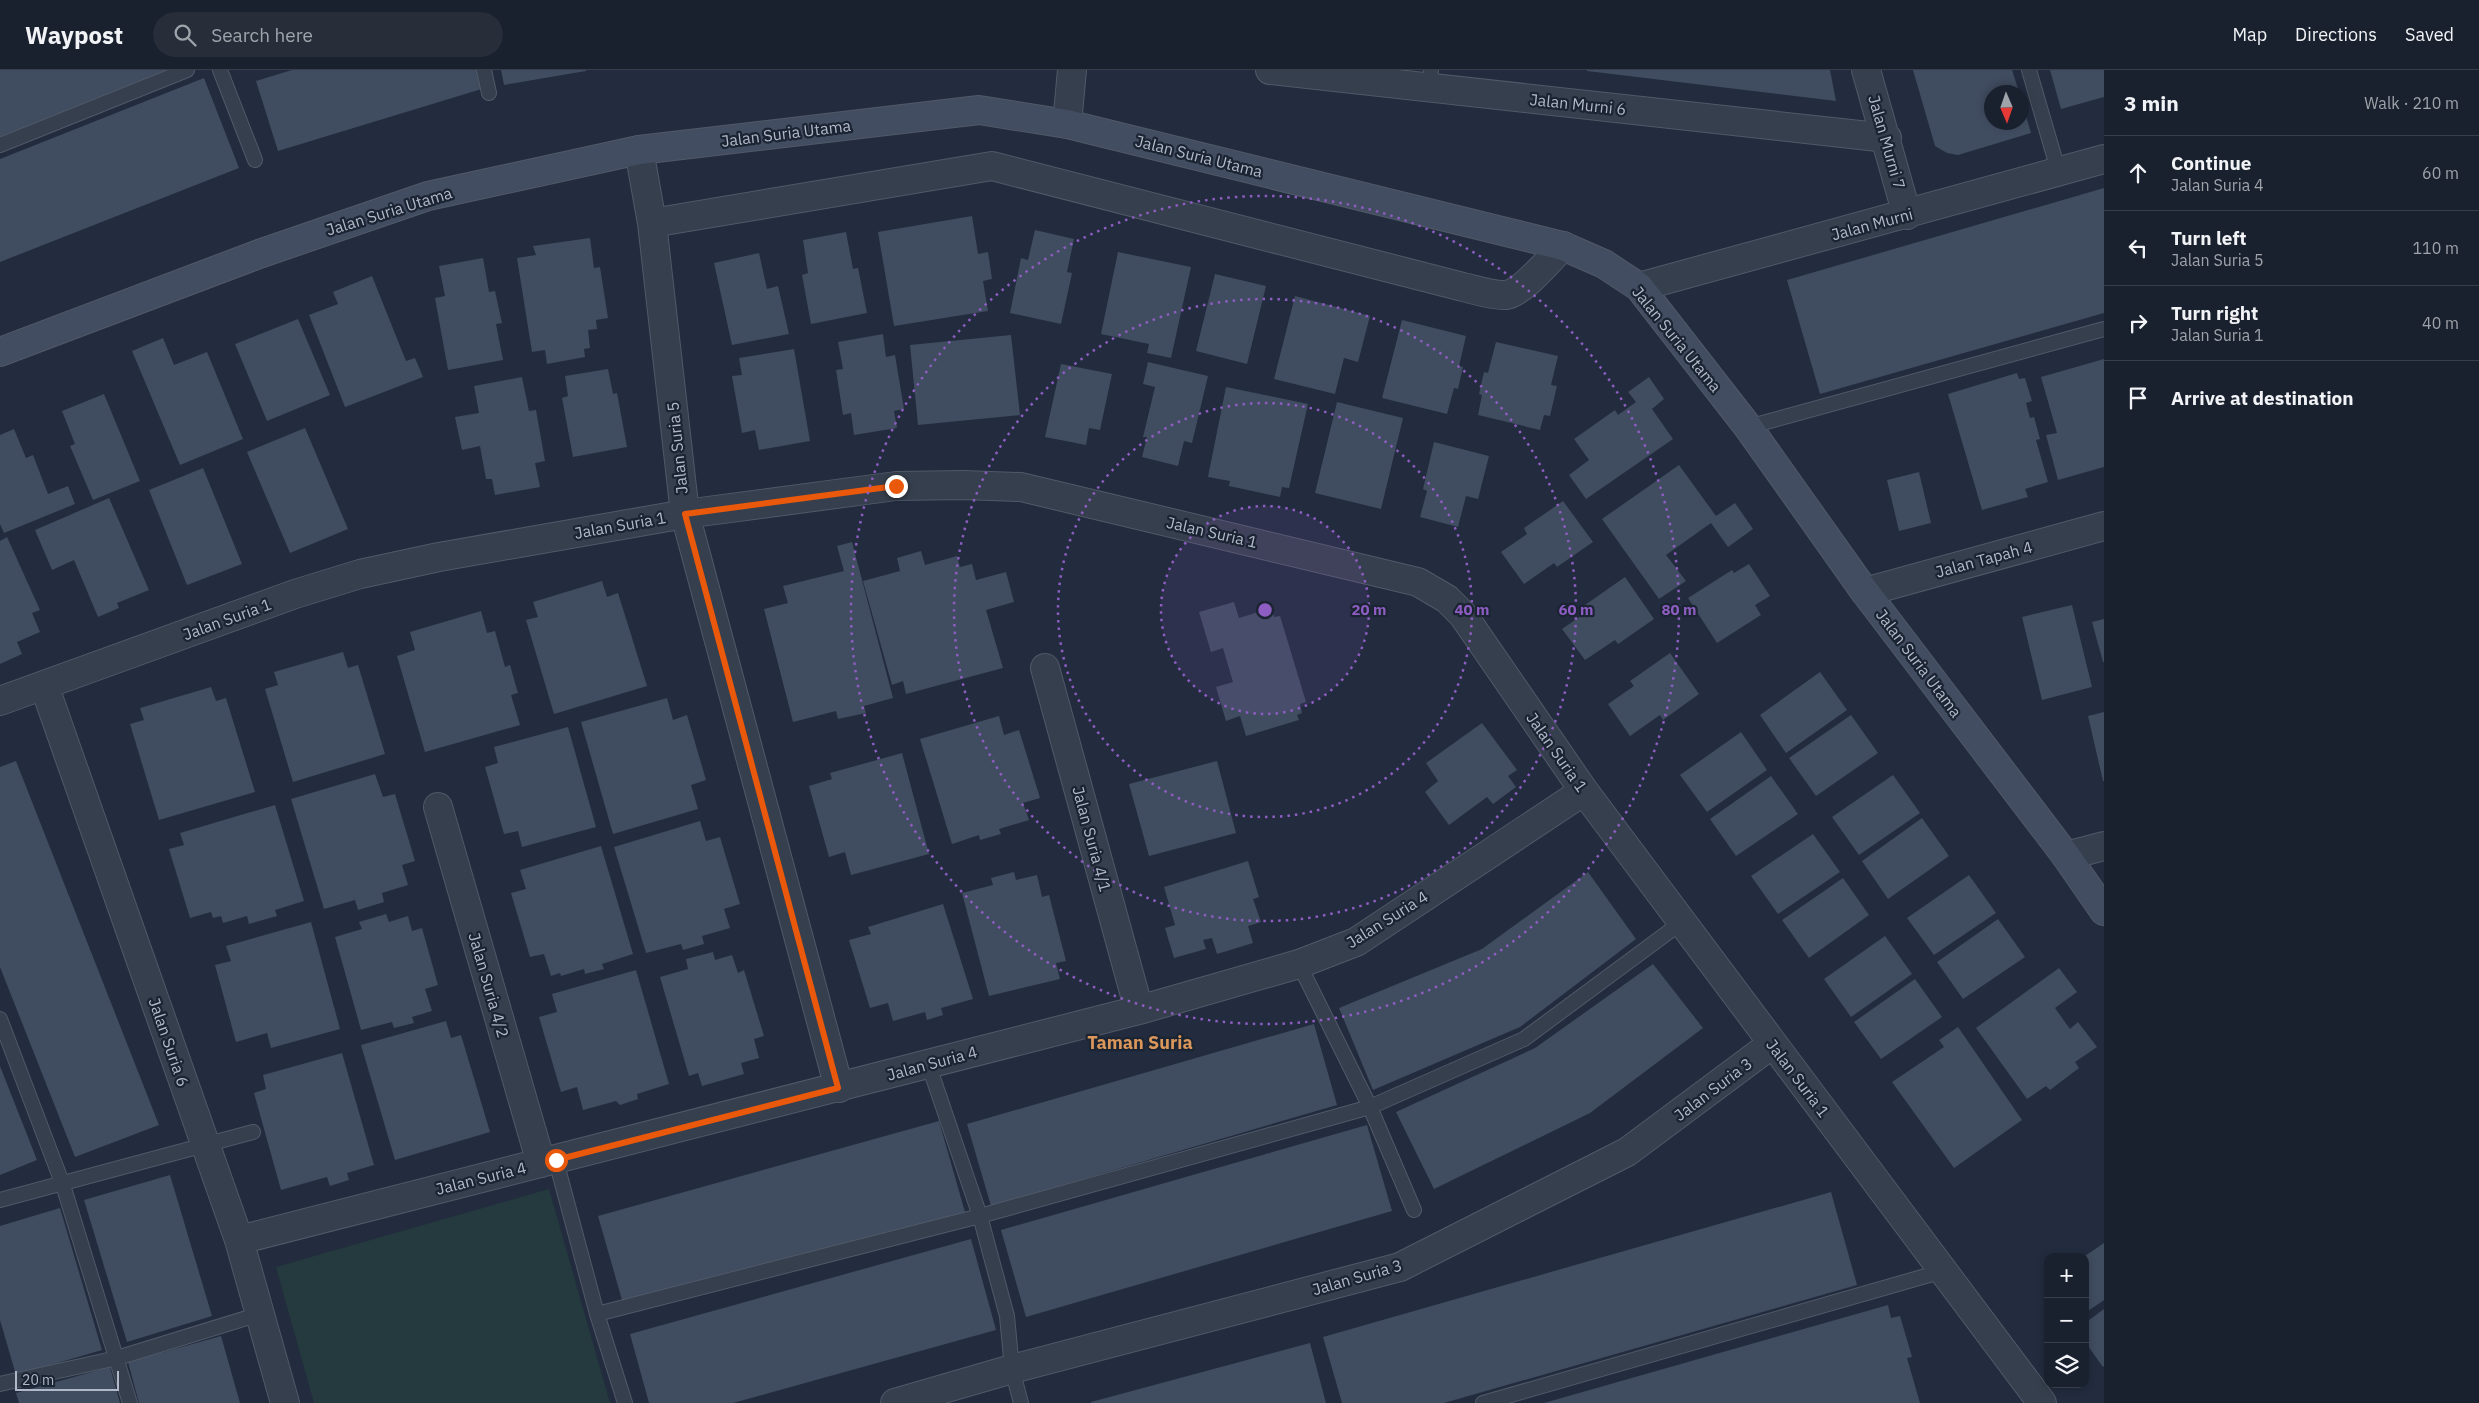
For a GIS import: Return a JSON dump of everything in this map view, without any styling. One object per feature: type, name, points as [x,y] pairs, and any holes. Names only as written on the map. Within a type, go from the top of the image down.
[{"type":"main road","name":"Jalan Suria Utama","points":[[0,352],[259,254],[428,196],[639,150],[979,110],[1067,124],[1563,246],[1604,264],[1639,287],[1748,427],[1865,592],[2066,856],[2104,911]]},
{"type":"street","points":[[1067,124],[1072,70]]},
{"type":"street","name":"Jalan Murni 6","points":[[1270,70],[1430,79],[1887,138]]},
{"type":"street","name":"Jalan Murni 7","points":[[1866,70],[1887,138],[1907,215]]},
{"type":"street","name":"Jalan Suria 5","points":[[639,150],[652,223],[685,514],[838,1088]]},
{"type":"street","name":"Jalan Murni","points":[[1639,287],[2104,160]]},
{"type":"street","points":[[652,223],[992,166],[1497,294],[1514,292],[1563,246]]},
{"type":"street","name":"Jalan Suria 1","points":[[0,701],[295,594],[360,574],[439,557],[685,514],[896,486],[963,484],[1020,487],[1418,582],[1447,599],[1463,616],[1584,791],[2042,1403]]},
{"type":"street","name":"Jalan Tapah 4","points":[[1865,592],[2104,526]]},
{"type":"street","name":"Jalan Suria 4/1","points":[[1045,668],[1139,1010]]},
{"type":"street","name":"Jalan Suria 6","points":[[44,684],[239,1240],[286,1403]]},
{"type":"street","name":"Jalan Suria 4","points":[[239,1240],[1139,1010],[1299,964],[1356,942],[1584,791]]},
{"type":"street","name":"Jalan Suria 4/2","points":[[438,806],[548,1162]]},
{"type":"street","points":[[2066,856],[2104,846]]},
{"type":"street","name":"Jalan Suria 3","points":[[895,1403],[1012,1369],[1400,1267],[1627,1152],[1772,1044]]},
{"type":"lane","points":[[0,145],[187,70]]},
{"type":"lane","points":[[220,70],[255,160]]},
{"type":"lane","points":[[484,70],[489,93]]},
{"type":"lane","points":[[2029,70],[2059,173]]},
{"type":"lane","points":[[1748,427],[2104,329]]},
{"type":"lane","points":[[597,1314],[980,1216],[1370,1108],[1524,1038],[1682,922]]},
{"type":"lane","points":[[1299,964],[1370,1108],[1414,1210]]},
{"type":"lane","points":[[0,1019],[63,1185],[130,1403]]},
{"type":"lane","points":[[928,1063],[980,1216],[1007,1316],[1012,1369],[1021,1403]]},
{"type":"lane","points":[[0,1200],[63,1185],[253,1132]]},
{"type":"lane","points":[[548,1162],[625,1403]]},
{"type":"lane","points":[[1482,1403],[1943,1271]]},
{"type":"lane","points":[[0,1384],[117,1358],[260,1314]]},
{"type":"green space","points":[[549,1189],[610,1403],[314,1403],[276,1267]]},
{"type":"building","points":[[0,70],[179,70],[0,141]]},
{"type":"building","points":[[292,70],[479,70],[485,88],[278,151],[256,81]]},
{"type":"building","points":[[501,70],[586,70],[586,71],[504,85]]},
{"type":"building","points":[[1830,70],[1836,101],[1587,71]]},
{"type":"building","points":[[1913,70],[2012,70],[2017,85],[1984,85],[1984,130],[2029,130],[2029,126],[2031,133],[1958,155],[1947,153],[1935,146]]},
{"type":"building","points":[[2050,70],[2104,70],[2104,97],[2061,109]]},
{"type":"building","points":[[204,78],[239,168],[0,262],[0,159]]},
{"type":"building","points":[[2104,188],[2104,313],[1820,394],[1787,280]]},
{"type":"building","points":[[972,216],[978,254],[988,252],[992,279],[983,281],[988,311],[894,326],[878,232]]},
{"type":"building","points":[[1035,230],[1074,239],[1067,272],[1072,273],[1061,324],[1010,313],[1021,258],[1028,260]]},
{"type":"building","points":[[846,232],[853,269],[858,268],[867,313],[811,324],[802,275],[808,273],[803,240]]},
{"type":"building","points":[[590,238],[594,268],[600,267],[608,318],[596,320],[597,329],[588,330],[590,348],[584,349],[585,357],[547,364],[545,350],[532,352],[517,258],[536,255],[533,246]]},
{"type":"building","points":[[1118,252],[1191,267],[1171,358],[1147,353],[1149,344],[1101,334]]},
{"type":"building","points":[[759,253],[767,289],[778,286],[789,334],[732,345],[714,263]]},
{"type":"building","points":[[483,258],[489,292],[495,291],[502,323],[496,324],[503,360],[448,370],[435,298],[445,296],[439,266]]},
{"type":"building","points":[[1215,274],[1266,286],[1247,364],[1196,351]]},
{"type":"building","points":[[372,276],[406,361],[415,358],[423,377],[345,407],[309,315],[338,304],[333,292]]},
{"type":"building","points":[[1295,296],[1370,316],[1358,362],[1344,358],[1335,394],[1274,379]]},
{"type":"building","points":[[298,319],[330,395],[267,421],[235,344]]},
{"type":"building","points":[[1402,320],[1466,336],[1459,366],[1463,367],[1458,389],[1454,388],[1447,414],[1382,398]]},
{"type":"building","points":[[883,334],[886,357],[895,355],[904,409],[894,411],[897,428],[854,435],[851,413],[843,415],[836,370],[843,369],[838,342]]},
{"type":"building","points":[[1011,335],[1020,415],[918,425],[910,345]]},
{"type":"building","points":[[163,338],[174,365],[207,352],[243,439],[180,465],[132,351]]},
{"type":"building","points":[[1496,342],[1558,356],[1551,385],[1557,386],[1550,416],[1544,415],[1540,430],[1478,415],[1482,395],[1479,394],[1484,372],[1488,373]]},
{"type":"building","points":[[794,349],[810,441],[759,450],[755,430],[742,433],[732,376],[742,375],[739,358]]},
{"type":"building","points":[[2104,359],[2104,467],[2058,480],[2046,435],[2057,433],[2041,377]]},
{"type":"building","points":[[1148,362],[1208,376],[1192,443],[1184,441],[1178,466],[1142,457],[1147,437],[1143,437],[1155,387],[1143,384]]},
{"type":"building","points":[[1061,364],[1112,374],[1100,430],[1089,428],[1086,445],[1045,437]]},
{"type":"building","points":[[608,369],[613,394],[617,393],[627,447],[573,457],[562,398],[568,396],[565,376]]},
{"type":"building","points":[[2017,373],[2019,379],[2025,378],[2032,401],[2026,403],[2030,418],[2034,417],[2040,439],[2036,440],[2048,482],[2025,489],[2028,497],[1982,510],[1948,394]]},
{"type":"building","points":[[522,377],[529,411],[536,410],[545,461],[535,463],[540,487],[495,495],[492,479],[486,479],[480,446],[462,450],[455,417],[479,413],[474,386]]},
{"type":"building","points":[[1649,377],[1664,399],[1652,409],[1673,439],[1586,499],[1569,475],[1589,460],[1574,439],[1615,410],[1618,415],[1636,402],[1628,392]]},
{"type":"building","points":[[1226,387],[1308,404],[1289,488],[1282,487],[1280,497],[1229,486],[1230,481],[1208,477]]},
{"type":"building","points":[[104,394],[140,481],[93,500],[70,446],[75,444],[62,411]]},
{"type":"building","points":[[1337,402],[1403,418],[1381,509],[1315,493]]},
{"type":"building","points":[[305,428],[348,529],[290,553],[247,452]]},
{"type":"building","points":[[14,429],[26,458],[33,455],[48,494],[68,486],[75,504],[4,533],[0,524],[0,435]]},
{"type":"building","points":[[1434,442],[1489,456],[1478,499],[1466,496],[1458,527],[1420,517],[1427,491],[1423,489]]},
{"type":"building","points":[[1679,465],[1716,516],[1735,503],[1753,529],[1728,547],[1711,523],[1666,555],[1686,581],[1659,599],[1602,519]]},
{"type":"building","points":[[203,468],[242,564],[187,585],[149,490]]},
{"type":"building","points":[[1919,472],[1931,523],[1899,531],[1887,480]]},
{"type":"building","points":[[109,498],[149,590],[117,603],[119,608],[98,617],[74,560],[52,570],[35,530]]},
{"type":"building","points":[[1563,501],[1593,542],[1557,567],[1554,563],[1524,584],[1501,552],[1527,534],[1524,528]]},
{"type":"building","points":[[7,537],[40,610],[32,613],[40,632],[17,642],[22,654],[0,664],[0,541]]},
{"type":"building","points":[[852,542],[893,698],[864,706],[866,713],[838,719],[836,711],[793,722],[764,609],[788,603],[783,586],[844,571],[837,546]]},
{"type":"building","points":[[921,551],[925,565],[957,556],[960,567],[972,564],[976,580],[1006,572],[1014,602],[986,610],[1003,668],[906,694],[903,681],[892,685],[863,581],[900,571],[897,558]]},
{"type":"building","points":[[1749,564],[1770,596],[1755,605],[1761,615],[1717,643],[1688,598],[1732,570],[1734,573]]},
{"type":"building","points":[[1625,577],[1654,619],[1618,644],[1615,640],[1585,660],[1562,629],[1588,611],[1585,605]]},
{"type":"building","points":[[602,581],[607,597],[618,593],[647,686],[554,714],[526,620],[538,617],[533,602]]},
{"type":"building","points":[[1234,602],[1239,618],[1272,608],[1274,617],[1280,616],[1306,702],[1300,704],[1302,713],[1297,715],[1299,720],[1246,736],[1240,716],[1226,721],[1216,687],[1233,682],[1223,648],[1211,652],[1199,612]]},
{"type":"building","points":[[2072,605],[2092,687],[2042,700],[2022,617]]},
{"type":"building","points":[[481,611],[487,633],[495,631],[505,667],[510,665],[518,693],[511,695],[520,725],[425,752],[397,656],[415,650],[410,632]]},
{"type":"building","points":[[2104,619],[2104,662],[2103,662],[2092,622]]},
{"type":"building","points":[[343,652],[348,668],[358,665],[385,754],[293,782],[265,689],[278,685],[274,672]]},
{"type":"building","points":[[1670,653],[1699,694],[1663,720],[1660,715],[1630,736],[1608,704],[1634,686],[1630,681]]},
{"type":"building","points":[[1820,672],[1847,710],[1786,753],[1760,715]]},
{"type":"building","points":[[211,687],[216,701],[226,698],[255,792],[159,820],[130,724],[144,720],[140,708]]},
{"type":"building","points":[[667,698],[673,720],[687,715],[706,780],[691,785],[698,809],[613,834],[581,722]]},
{"type":"building","points":[[2104,712],[2104,781],[2103,781],[2088,716]]},
{"type":"building","points":[[1851,715],[1878,753],[1816,796],[1789,758]]},
{"type":"building","points":[[999,716],[1004,735],[1019,730],[1040,798],[1023,803],[1029,820],[999,829],[1001,834],[980,840],[979,835],[952,844],[920,739]]},
{"type":"building","points":[[1482,723],[1517,770],[1508,776],[1516,787],[1493,804],[1487,797],[1449,825],[1425,792],[1438,781],[1426,763]]},
{"type":"building","points":[[568,727],[596,827],[522,847],[518,831],[504,834],[485,767],[498,763],[494,747]]},
{"type":"building","points":[[1741,732],[1767,770],[1707,812],[1680,775]]},
{"type":"building","points":[[902,753],[929,854],[851,875],[845,852],[829,857],[809,786],[832,779],[830,773]]},
{"type":"building","points":[[16,761],[159,1125],[75,1157],[0,967],[0,767]]},
{"type":"building","points":[[1217,761],[1236,833],[1149,856],[1129,784]]},
{"type":"building","points":[[375,774],[383,797],[395,794],[415,861],[402,865],[408,885],[382,893],[384,902],[358,910],[355,900],[324,909],[291,799]]},
{"type":"building","points":[[1893,775],[1920,813],[1859,855],[1832,817]]},
{"type":"building","points":[[1771,776],[1798,814],[1736,856],[1710,819]]},
{"type":"building","points":[[275,805],[304,901],[275,910],[277,916],[249,924],[247,916],[223,923],[221,916],[213,918],[211,912],[190,918],[169,849],[184,845],[180,833]]},
{"type":"building","points":[[1922,818],[1949,856],[1888,899],[1862,861]]},
{"type":"building","points":[[700,821],[706,841],[720,837],[740,904],[724,909],[730,928],[702,936],[704,944],[683,950],[681,944],[646,953],[614,847]]},
{"type":"building","points":[[1813,834],[1840,872],[1778,914],[1751,876]]},
{"type":"building","points":[[601,846],[633,954],[602,964],[604,969],[585,974],[584,969],[561,976],[560,973],[551,976],[544,954],[530,957],[511,893],[526,889],[520,870]]},
{"type":"building","points":[[1248,861],[1259,897],[1253,899],[1261,922],[1248,926],[1253,943],[1217,954],[1212,938],[1203,940],[1206,949],[1174,958],[1165,928],[1175,925],[1164,887]]},
{"type":"building","points":[[1014,872],[1016,880],[1037,875],[1042,897],[1049,895],[1066,961],[1056,963],[1060,979],[989,996],[962,893],[993,885],[991,878]]},
{"type":"building","points":[[1588,872],[1636,939],[1520,1027],[1373,1090],[1339,1008],[1482,949]]},
{"type":"building","points":[[1969,875],[1996,913],[1934,955],[1907,918]]},
{"type":"building","points":[[1843,878],[1869,915],[1809,958],[1782,920]]},
{"type":"building","points":[[943,904],[973,999],[941,1008],[943,1015],[927,1020],[925,1012],[893,1021],[888,1003],[870,1008],[849,940],[871,934],[868,927]]},
{"type":"building","points":[[386,914],[389,922],[408,916],[412,931],[422,928],[438,985],[425,989],[432,1011],[412,1017],[414,1023],[394,1028],[392,1022],[361,1030],[335,937],[362,929],[359,922]]},
{"type":"building","points":[[1998,919],[2025,957],[1963,999],[1937,962]]},
{"type":"building","points":[[311,922],[340,1029],[271,1048],[267,1033],[236,1042],[215,965],[231,961],[226,946]]},
{"type":"building","points":[[1885,936],[1912,974],[1851,1017],[1824,979]]},
{"type":"building","points":[[713,952],[715,960],[732,955],[738,973],[744,970],[764,1036],[754,1039],[759,1058],[741,1063],[744,1074],[702,1086],[698,1073],[689,1076],[660,977],[688,969],[686,959]]},
{"type":"building","points":[[1653,964],[1703,1028],[1590,1113],[1434,1189],[1396,1112],[1535,1048]]},
{"type":"building","points":[[2059,968],[2077,992],[2055,1008],[2070,1029],[2078,1022],[2097,1047],[2075,1062],[2079,1068],[2050,1090],[2046,1086],[2027,1099],[1976,1028]]},
{"type":"building","points":[[636,970],[669,1084],[637,1094],[638,1099],[620,1105],[616,1101],[583,1110],[577,1087],[561,1092],[539,1017],[557,1012],[552,994]]},
{"type":"building","points":[[1915,979],[1942,1017],[1881,1059],[1854,1022]]},
{"type":"building","points":[[446,1021],[451,1038],[461,1035],[490,1132],[395,1160],[361,1045]]},
{"type":"building","points":[[1314,1024],[1337,1105],[991,1206],[967,1124]]},
{"type":"building","points":[[1958,1027],[2022,1120],[1954,1168],[1892,1082],[1944,1047],[1939,1040]]},
{"type":"building","points":[[342,1053],[374,1165],[347,1173],[349,1180],[330,1186],[327,1177],[281,1190],[254,1093],[266,1089],[263,1075]]},
{"type":"building","points":[[0,1066],[37,1160],[0,1175]]},
{"type":"building","points":[[939,1121],[965,1212],[624,1307],[598,1216]]},
{"type":"building","points":[[1367,1125],[1392,1211],[1026,1317],[1001,1230]]},
{"type":"building","points":[[170,1175],[212,1316],[127,1342],[84,1200]]},
{"type":"building","points":[[1831,1192],[1857,1285],[1444,1403],[1342,1403],[1323,1337]]},
{"type":"building","points":[[60,1208],[102,1350],[16,1375],[0,1320],[0,1226]]},
{"type":"building","points":[[971,1239],[996,1330],[733,1403],[649,1403],[630,1334]]},
{"type":"building","points":[[2104,1243],[2104,1300],[2089,1310],[2089,1298],[2089,1253]]},
{"type":"building","points":[[1888,1305],[1891,1318],[1900,1316],[1912,1357],[1907,1358],[1920,1403],[1544,1403]]},
{"type":"building","points":[[2104,1309],[2103,1367],[2089,1348],[2089,1320]]},
{"type":"building","points":[[221,1336],[240,1403],[139,1403],[128,1362]]},
{"type":"building","points":[[1310,1343],[1326,1403],[1091,1403],[1091,1402]]},
{"type":"building","points":[[110,1367],[120,1403],[19,1403],[16,1393]]},
{"type":"district","name":"Taman Suria","points":[[1140,1042]]},
{"type":"route","points":[[556,1160],[838,1088],[685,514],[896,486]]}]
